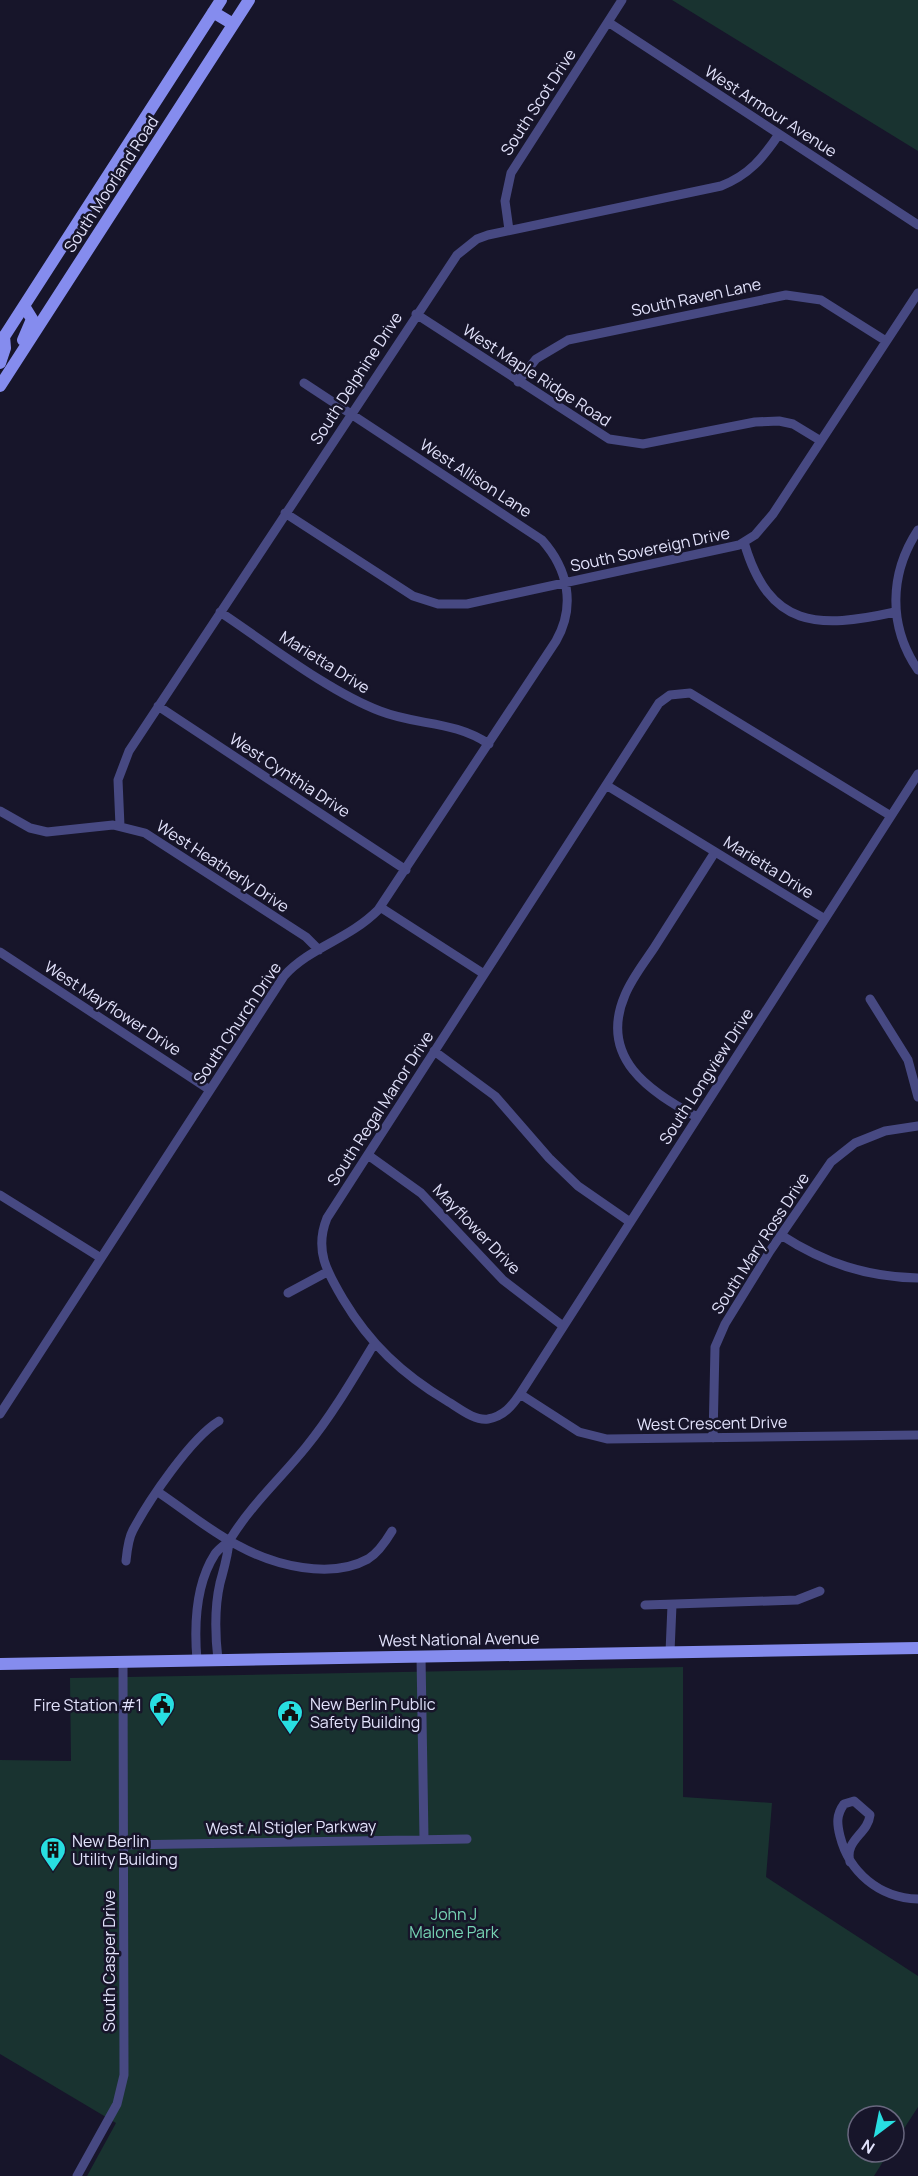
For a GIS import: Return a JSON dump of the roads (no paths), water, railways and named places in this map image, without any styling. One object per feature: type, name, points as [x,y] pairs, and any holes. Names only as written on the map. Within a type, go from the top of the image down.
[{"type":"main road","name":"South Moorland Road","points":[[2,339],[221,0]]},
{"type":"main road","name":"South Moorland Road","points":[[0,386],[249,0]]},
{"type":"main road","points":[[213,12],[233,24]]},
{"type":"main road","points":[[18,358],[25,333],[32,319],[24,306]]},
{"type":"main road","points":[[0,363],[5,348],[2,339]]},
{"type":"main road","name":"West National Avenue","points":[[0,1664],[918,1648]]},
{"type":"street","name":"South Scot Drive","points":[[509,230],[505,201],[511,173],[622,0]]},
{"type":"street","name":"West Armour Avenue","points":[[608,22],[918,225]]},
{"type":"street","name":"South Delphine Drive","points":[[120,826],[117,792],[122,765],[158,706],[457,255],[477,239],[509,230],[721,186],[741,177],[756,166],[779,134]]},
{"type":"street","name":"South Sovereign Drive","points":[[285,513],[413,596],[438,604],[467,604],[725,550],[744,542],[768,520],[918,293]]},
{"type":"street","name":"South Raven Lane","points":[[518,382],[536,359],[568,340],[786,295],[821,300],[886,341]]},
{"type":"street","name":"West Maple Ridge Road","points":[[416,314],[597,433],[624,443],[652,443],[766,421],[793,424],[820,441]]},
{"type":"street","name":"West Allison Lane","points":[[303,383],[542,540],[556,558],[566,583]]},
{"type":"street","points":[[918,530],[900,565],[896,589],[896,612],[903,644],[918,670]]},
{"type":"street","points":[[744,542],[761,587],[776,602],[799,616],[834,623],[896,612]]},
{"type":"street","name":"South Church Drive","points":[[0,1414],[284,976],[302,959],[351,934],[380,907],[406,870],[559,636],[567,610],[566,583]]},
{"type":"street","name":"Marietta Drive","points":[[220,612],[363,704],[401,718],[465,730],[489,744]]},
{"type":"street","name":"South Regal Manor Drive","points":[[519,1394],[507,1411],[499,1416],[488,1419],[475,1418],[428,1389],[393,1363],[360,1327],[327,1272],[320,1246],[322,1230],[434,1051],[659,703],[674,694],[690,693],[699,698],[891,816]]},
{"type":"street","name":"West Cynthia Drive","points":[[158,706],[406,870]]},
{"type":"street","name":"South Longview Drive","points":[[519,1394],[918,774]]},
{"type":"street","name":"Marietta Drive","points":[[606,785],[825,919]]},
{"type":"street","name":"West Heatherly Drive","points":[[0,811],[30,828],[46,832],[120,826],[134,828],[155,838],[306,937],[319,950]]},
{"type":"street","points":[[698,1117],[645,1085],[634,1073],[622,1052],[618,1021],[630,986],[715,852]]},
{"type":"street","points":[[380,907],[484,974]]},
{"type":"street","name":"West Mayflower Drive","points":[[0,952],[210,1090]]},
{"type":"street","points":[[870,999],[908,1060],[918,1097]]},
{"type":"street","points":[[434,1051],[495,1096],[549,1158],[578,1186],[630,1222]]},
{"type":"street","name":"South Mary Ross Drive","points":[[713,1438],[715,1347],[725,1324],[781,1235],[831,1162],[855,1143],[885,1131],[918,1126]]},
{"type":"street","name":"Mayflower Drive","points":[[368,1155],[421,1193],[503,1280],[563,1326]]},
{"type":"street","points":[[0,1195],[101,1258]]},
{"type":"street","points":[[781,1235],[813,1254],[844,1267],[874,1276],[918,1278]]},
{"type":"street","points":[[288,1293],[327,1272]]},
{"type":"street","points":[[197,1660],[195,1618],[205,1575],[216,1553],[229,1541],[256,1503],[326,1422],[374,1344]]},
{"type":"street","name":"West Crescent Drive","points":[[519,1394],[589,1436],[634,1440],[918,1435]]},
{"type":"street","points":[[126,1561],[133,1531],[158,1492],[195,1439],[219,1421]]},
{"type":"street","points":[[158,1492],[229,1541],[280,1563],[329,1568],[366,1560],[378,1551],[392,1531]]},
{"type":"street","points":[[218,1660],[214,1631],[216,1606],[228,1560],[229,1541]]},
{"type":"street","points":[[645,1605],[796,1599],[820,1591]]},
{"type":"street","points":[[670,1652],[672,1605]]},
{"type":"street","points":[[421,1656],[424,1839]]},
{"type":"street","name":"South Casper Drive","points":[[77,2176],[122,2092],[123,1662]]},
{"type":"street","points":[[850,1862],[849,1846],[867,1824],[870,1815],[854,1801],[844,1804],[837,1817],[844,1851],[850,1862],[863,1877],[885,1891],[905,1899],[918,1899]]},
{"type":"street","name":"West Al Stigler Parkway","points":[[123,1845],[466,1839]]},
{"type":"place","name":"Fire Station #1","points":[[162,1728]]},
{"type":"place","name":"New Berlin Public Safety Building","points":[[290,1736]]},
{"type":"place","name":"New Berlin Utility Building","points":[[53,1873]]},
{"type":"park label","name":"John J Malone Park","points":[[454,1923]]}]
